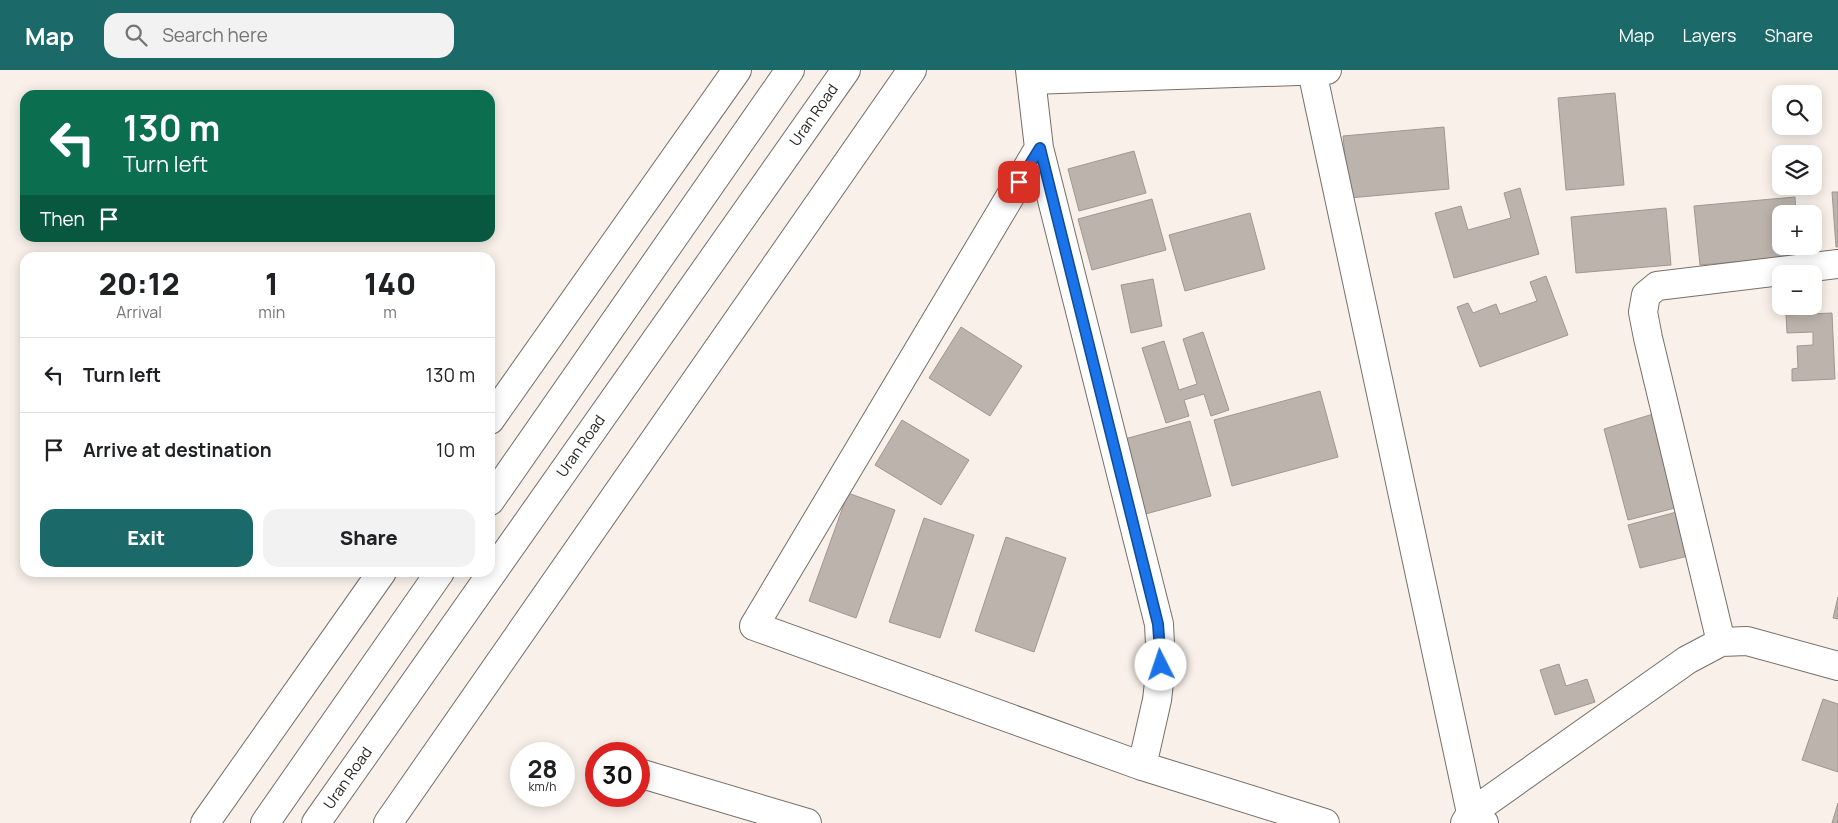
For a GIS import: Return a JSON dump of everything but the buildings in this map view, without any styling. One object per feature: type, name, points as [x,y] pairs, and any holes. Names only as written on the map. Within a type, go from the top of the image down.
[{"type":"main road","points":[[495,494],[790,70]]},
{"type":"main road","name":"Uran Road","points":[[495,569],[846,70]]},
{"type":"main road","points":[[388,823],[912,70]]},
{"type":"main road","points":[[1142,766],[1157,700],[1161,665],[1158,624],[1040,148],[1031,75],[1320,71],[1473,820],[1687,660],[1721,642],[1747,641],[1838,666]]},
{"type":"main road","points":[[495,413],[730,81]]},
{"type":"main road","points":[[1040,148],[754,626],[1142,766],[1325,823]]},
{"type":"main road","points":[[1721,642],[1648,338],[1643,312],[1646,295],[1657,286],[1838,264]]},
{"type":"main road","points":[[205,823],[378,577]]},
{"type":"main road","points":[[265,823],[437,577]]},
{"type":"main road","name":"Uran Road","points":[[316,823],[489,577]]},
{"type":"main road","points":[[650,776],[807,823]]},
{"type":"route","points":[[1019,182],[1040,148],[1158,624],[1161,665]]}]
